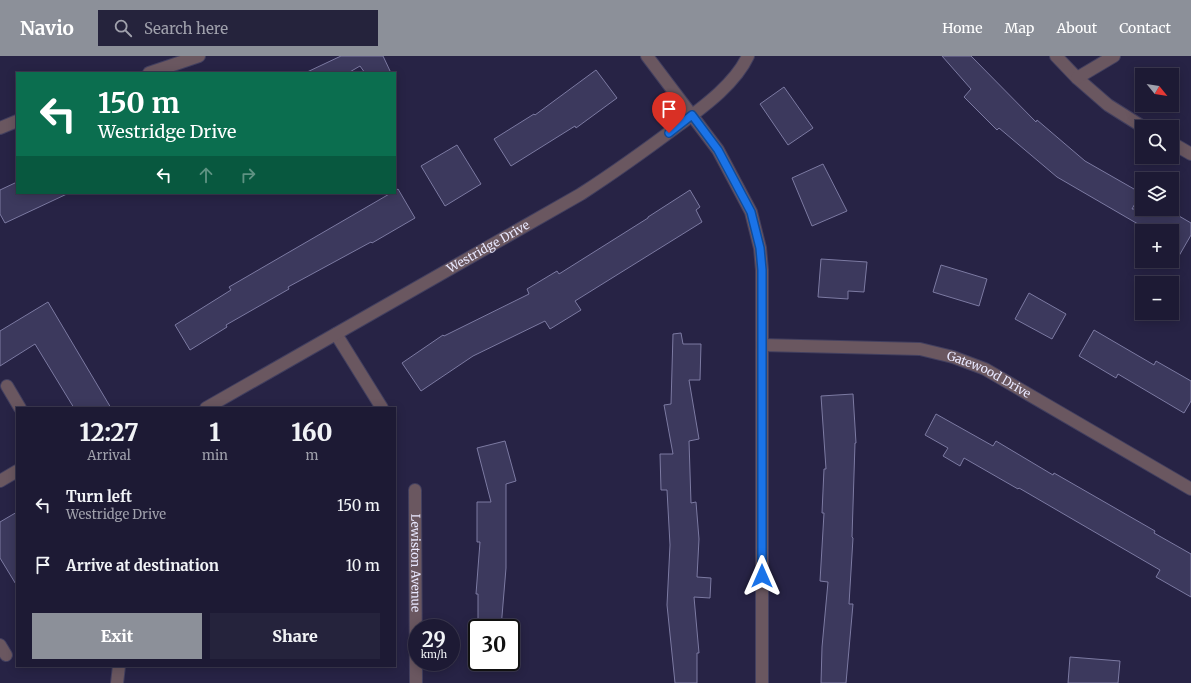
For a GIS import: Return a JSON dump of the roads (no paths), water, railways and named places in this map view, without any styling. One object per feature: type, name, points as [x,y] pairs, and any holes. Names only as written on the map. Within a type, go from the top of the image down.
[{"type":"street","points":[[152,72],[199,56]]},
{"type":"street","points":[[647,56],[718,150],[751,212],[760,248],[762,270],[762,683]]},
{"type":"street","name":"Westridge Drive","points":[[208,407],[581,194],[634,159],[692,115],[728,85],[748,56]]},
{"type":"street","points":[[1056,56],[1077,78],[1108,105],[1135,122]]},
{"type":"street","points":[[1077,78],[1114,56]]},
{"type":"street","points":[[0,128],[16,121]]},
{"type":"street","points":[[1179,147],[1191,154]]},
{"type":"street","points":[[336,334],[381,407]]},
{"type":"street","name":"Gatewood Drive","points":[[762,345],[920,349],[953,357],[985,369],[1191,489]]},
{"type":"street","points":[[7,386],[19,407]]},
{"type":"street","points":[[0,481],[16,472]]},
{"type":"street","name":"Lewiston Avenue","points":[[415,490],[416,683]]},
{"type":"street","points":[[118,683],[120,667]]}]
